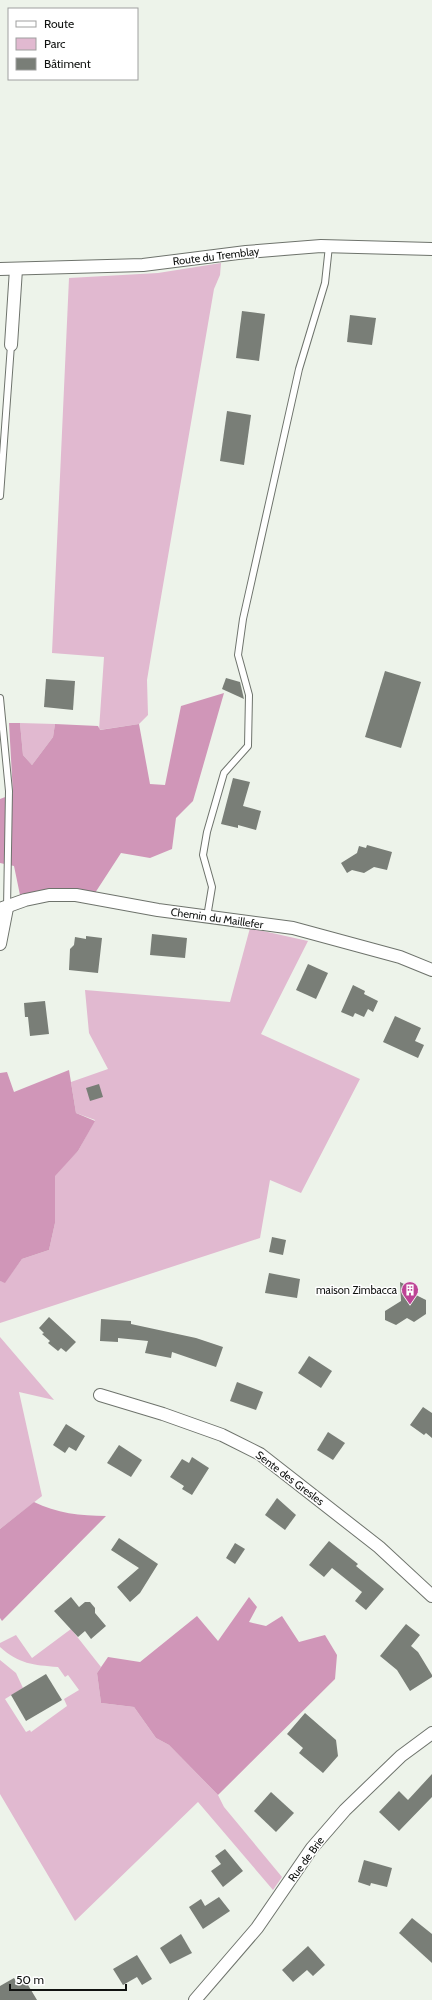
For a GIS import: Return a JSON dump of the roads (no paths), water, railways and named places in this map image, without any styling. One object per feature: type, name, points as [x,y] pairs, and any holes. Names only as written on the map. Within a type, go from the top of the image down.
[{"type":"street","name":"Route du Tremblay","points":[[0,270],[143,265],[246,252],[329,246],[432,249]]},
{"type":"street","points":[[11,345],[16,269]]},
{"type":"street","name":"Chemin du Maillefer","points":[[3,908],[25,900],[49,895],[76,895],[208,917],[293,928],[400,957],[432,970]]},
{"type":"street","points":[[0,944],[3,908]]},
{"type":"street","name":"Sente des Gresles","points":[[100,1395],[163,1414],[222,1435],[260,1454],[379,1547],[432,1596]]},
{"type":"street","name":"Rue de Brie","points":[[195,2000],[257,1928],[312,1848],[345,1810],[401,1756],[432,1733]]},
{"type":"lane","points":[[208,917],[212,887],[203,855],[207,832],[224,774],[248,746],[249,695],[238,655],[243,619],[299,369],[325,283],[329,246]]},
{"type":"lane","points":[[0,496],[11,345]]},
{"type":"lane","points":[[0,698],[9,791],[3,908]]},
{"type":"place","name":"maison Zimbacca","points":[[410,1305]]}]
